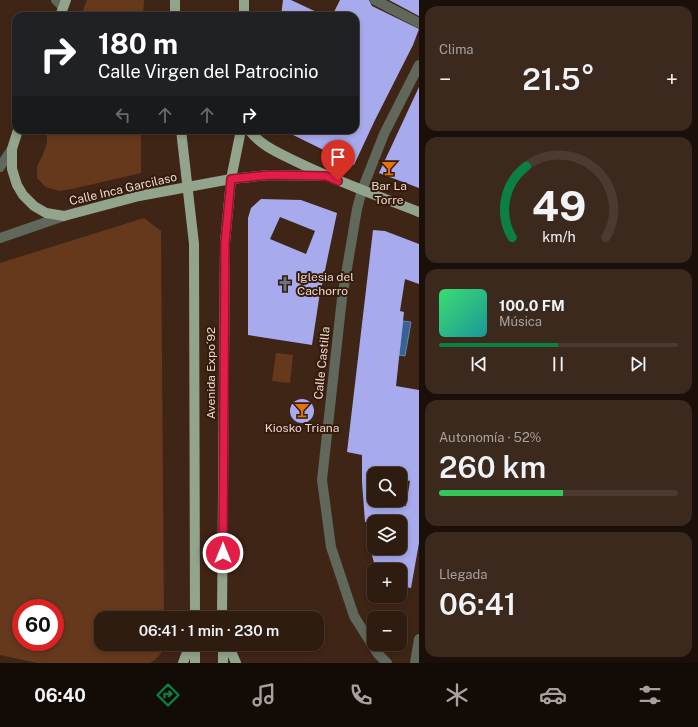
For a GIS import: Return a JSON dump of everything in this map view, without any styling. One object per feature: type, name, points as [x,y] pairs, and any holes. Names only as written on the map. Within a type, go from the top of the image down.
[{"type":"main road","points":[[175,0],[175,12]]},
{"type":"main road","points":[[244,0],[244,12]]},
{"type":"main road","points":[[17,134],[12,148],[12,169],[17,185],[23,195],[34,206],[46,213],[64,216]]},
{"type":"main road","name":"Avenida Expo´92","points":[[181,134],[194,244],[195,611]]},
{"type":"main road","name":"Avenida Expo´92","points":[[222,611],[225,243],[231,179],[240,134]]},
{"type":"main road","points":[[252,134],[271,150],[326,176],[419,212]]},
{"type":"main road","name":"Calle Inca Garcilaso","points":[[64,216],[128,198],[231,179],[269,175],[326,176]]},
{"type":"main road","points":[[183,663],[187,651]]},
{"type":"main road","points":[[195,651],[196,663]]},
{"type":"main road","points":[[223,651],[223,663]]},
{"type":"main road","points":[[231,651],[236,663]]},
{"type":"street","points":[[375,0],[419,22]]},
{"type":"street","name":"Calle Castilla","points":[[387,663],[378,654],[354,616],[331,547],[322,480],[342,298],[357,209],[362,190],[384,134],[419,65]]},
{"type":"street","points":[[0,167],[12,148]]},
{"type":"street","name":"Calle Inca Garcilaso","points":[[0,238],[64,216]]},
{"type":"street","points":[[415,663],[419,639]]},
{"type":"shaded area","points":[[87,0],[144,0],[143,12],[82,12]]},
{"type":"shaded area","points":[[47,134],[141,134],[141,173],[59,191],[46,187],[37,178],[37,166],[47,143]]},
{"type":"shaded area","points":[[144,218],[161,231],[164,611],[94,611],[94,651],[162,651],[160,655],[150,663],[37,663],[0,655],[0,263]]},
{"type":"shaded area","points":[[276,353],[293,355],[290,383],[272,381]]},
{"type":"water","points":[[403,321],[411,322],[405,356],[399,355]]},
{"type":"building","points":[[283,0],[291,0],[316,12],[282,12]]},
{"type":"building","points":[[340,0],[369,0],[372,6],[419,29],[413,45],[354,165],[291,134],[359,134],[359,12],[334,12]]},
{"type":"building","points":[[389,0],[419,0],[419,16]]},
{"type":"building","points":[[419,87],[419,188],[379,173]]},
{"type":"building","points":[[261,199],[301,200],[337,213],[319,299],[312,345],[248,335],[248,218],[251,208]],"holes":[[[280,217],[315,231],[306,254],[270,239]]]},
{"type":"building","points":[[373,230],[385,231],[419,244],[419,284],[405,279],[400,311],[404,312],[396,386],[419,390],[419,543],[411,588],[407,587],[407,563],[374,563],[372,555],[407,555],[407,515],[367,515],[367,522],[365,522],[362,482],[362,455],[347,452]]},
{"type":"building","name":"Kiosko Triana","points":[[302,399],[307,400],[313,406],[313,416],[307,422],[302,423],[297,422],[291,416],[290,411],[291,406],[297,400]]},
{"type":"place","name":"Bar La Torre","points":[[389,168]]},
{"type":"place","name":"Iglesia del Cachorro","points":[[285,284]]},
{"type":"place","name":"Kiosko Triana","points":[[302,410]]},
{"type":"route","points":[[223,553],[225,243],[231,179],[269,175],[326,176],[338,181]]}]
